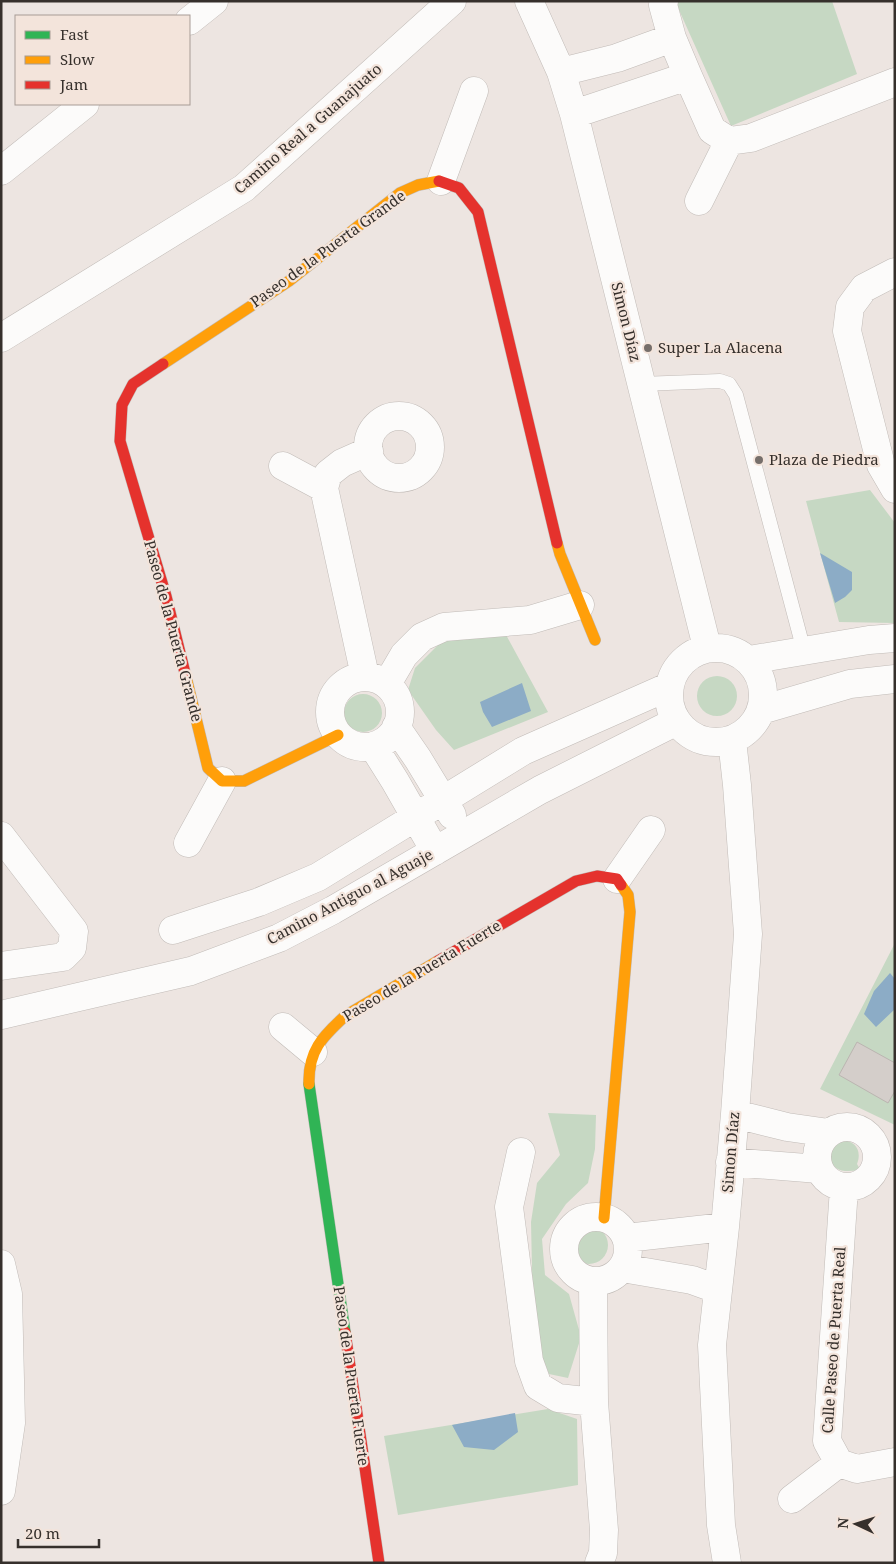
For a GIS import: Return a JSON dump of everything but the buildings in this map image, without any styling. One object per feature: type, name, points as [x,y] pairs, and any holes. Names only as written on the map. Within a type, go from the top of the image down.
[{"type":"street","points":[[190,20],[214,1]]},
{"type":"street","name":"Camino Real a Guanajuato","points":[[1,338],[244,188],[452,1]]},
{"type":"street","name":"Simon Díaz","points":[[529,1],[561,72],[574,114],[707,647]]},
{"type":"street","points":[[664,1],[672,38],[712,130],[729,140],[751,138],[895,82]]},
{"type":"street","points":[[561,72],[617,58],[672,38]]},
{"type":"street","points":[[574,114],[688,76]]},
{"type":"street","points":[[474,91],[441,181],[459,188],[478,212],[560,554],[595,640]]},
{"type":"street","points":[[1,171],[85,105]]},
{"type":"street","points":[[700,201],[729,140]]},
{"type":"street","name":"Paseo de la Puerta Grande","points":[[222,781],[208,768],[166,596],[120,441],[122,405],[133,384],[289,281],[400,194],[418,185],[441,181]]},
{"type":"street","points":[[895,272],[864,288],[850,307],[847,332],[881,465],[895,490]]},
{"type":"street","points":[[369,451],[342,463],[328,474],[324,488],[376,680]]},
{"type":"street","points":[[284,466],[324,488]]},
{"type":"street","points":[[376,680],[422,637],[444,627],[530,620],[580,605]]},
{"type":"street","points":[[749,660],[869,640],[895,638]]},
{"type":"street","points":[[707,647],[730,648],[749,660],[758,670],[764,696],[762,710],[755,723],[745,733],[732,740],[716,742],[701,740],[687,732],[676,721],[671,710],[669,698],[673,675],[679,665],[696,651],[707,647]]},
{"type":"street","points":[[354,678],[376,680],[394,693],[399,704],[396,727],[383,742],[373,746],[360,747],[348,743],[338,736],[332,726],[329,714],[330,703],[335,692],[354,678]]},
{"type":"street","points":[[762,710],[850,684],[895,679]]},
{"type":"street","points":[[173,930],[259,902],[318,877],[523,751],[670,686]]},
{"type":"street","name":"Camino Antiguo al Aguaje","points":[[1,1015],[191,971],[279,938],[333,910],[540,790],[676,721]]},
{"type":"street","points":[[396,727],[444,800],[463,834]]},
{"type":"street","points":[[188,843],[222,781],[244,781],[338,736]]},
{"type":"street","name":"Simon Díaz","points":[[727,1563],[722,1525],[712,1346],[735,1114],[748,934],[732,740]]},
{"type":"street","points":[[373,746],[435,852]]},
{"type":"street","points":[[604,1218],[630,912],[628,895],[617,879],[652,830]]},
{"type":"street","points":[[1,836],[74,931],[72,948],[63,957],[1,966]]},
{"type":"street","name":"Paseo de la Puerta Fuerte","points":[[379,1563],[309,1092],[308,1072],[313,1052],[326,1032],[345,1016],[576,880],[597,876],[617,879]]},
{"type":"street","points":[[318,877],[333,910]]},
{"type":"street","points":[[283,1027],[313,1052]]},
{"type":"street","points":[[735,1114],[787,1127],[829,1133]]},
{"type":"street","points":[[845,1126],[861,1130],[869,1135],[874,1142],[886,1149],[866,1181],[856,1186],[844,1188],[829,1182],[819,1169],[817,1156],[820,1143],[836,1128],[845,1126]]},
{"type":"street","points":[[521,1152],[509,1208],[529,1361],[538,1386],[558,1398],[594,1402]]},
{"type":"street","points":[[730,1162],[819,1169]]},
{"type":"street","name":"Calle Paseo de Puerta Real","points":[[839,1463],[827,1441],[844,1188]]},
{"type":"street","points":[[604,1218],[617,1226],[626,1238],[628,1248],[627,1259],[614,1276],[594,1281],[583,1279],[568,1264],[565,1255],[565,1244],[575,1226],[583,1220],[604,1218]]},
{"type":"street","points":[[626,1238],[725,1227]]},
{"type":"street","points":[[1,1264],[8,1294],[11,1423],[1,1491]]},
{"type":"street","points":[[622,1268],[692,1280],[717,1289]]},
{"type":"street","points":[[594,1281],[594,1402],[604,1530],[603,1553],[599,1563]]},
{"type":"street","points":[[792,1499],[839,1463],[857,1469],[895,1462]]},
{"type":"lane","points":[[641,384],[720,381],[729,384],[736,395],[804,651]]},
{"type":"green space","points":[[675,1],[832,1],[857,74],[731,126]]},
{"type":"green space","points":[[870,490],[895,523],[895,623],[839,622],[806,501]]},
{"type":"green space","points":[[505,633],[548,712],[454,750],[436,730],[408,690],[415,668],[445,638]]},
{"type":"green space","points":[[721,676],[728,679],[734,685],[737,696],[736,704],[728,713],[721,716],[713,716],[706,713],[698,704],[697,692],[700,685],[709,677]]},
{"type":"green space","points":[[363,694],[377,699],[382,713],[377,727],[363,732],[349,727],[344,713],[349,699]]},
{"type":"green space","points":[[895,943],[895,1125],[820,1089]]},
{"type":"green space","points":[[548,1113],[596,1115],[595,1149],[588,1183],[566,1204],[542,1239],[545,1275],[569,1294],[581,1337],[568,1378],[549,1374],[536,1342],[533,1316],[531,1222],[537,1183],[560,1155]]},
{"type":"green space","points":[[842,1140],[851,1142],[857,1147],[859,1155],[857,1164],[861,1171],[839,1170],[832,1165],[829,1152],[837,1142]]},
{"type":"green space","points":[[589,1226],[596,1227],[602,1232],[607,1238],[607,1252],[602,1258],[596,1263],[589,1264],[582,1263],[576,1258],[571,1252],[570,1245],[571,1238],[576,1232],[582,1227]]},
{"type":"green space","points":[[548,1409],[577,1419],[578,1485],[398,1515],[384,1436]]},
{"type":"water","points":[[820,553],[852,572],[852,590],[835,603]]},
{"type":"water","points":[[522,683],[531,711],[492,727],[483,712],[480,702]]},
{"type":"water","points":[[890,973],[895,979],[895,1009],[876,1027],[864,1014],[874,991]]},
{"type":"water","points":[[515,1413],[518,1432],[494,1450],[464,1447],[452,1425]]},
{"type":"traffic: fast","points":[[309,1084],[345,1332]]},
{"type":"traffic: slow","points":[[163,364],[289,281],[400,193],[418,185],[439,181]]},
{"type":"traffic: slow","points":[[557,543],[595,640]]},
{"type":"traffic: slow","points":[[185,673],[208,768],[222,781],[244,781],[338,735]]},
{"type":"traffic: slow","points":[[604,1218],[630,912],[628,895],[621,885]]},
{"type":"traffic: slow","points":[[309,1084],[311,1062],[318,1046],[323,1038],[345,1016],[438,961]]},
{"type":"traffic: jam","points":[[439,181],[459,188],[478,212],[557,543]]},
{"type":"traffic: jam","points":[[163,364],[133,384],[122,405],[120,441],[166,596],[185,673]]},
{"type":"traffic: jam","points":[[438,961],[576,881],[597,876],[617,879],[621,885]]},
{"type":"traffic: jam","points":[[345,1332],[379,1563]]},
{"type":"place","name":"Super La Alacena","points":[[648,348]]},
{"type":"place","name":"Plaza de Piedra","points":[[759,460]]}]
